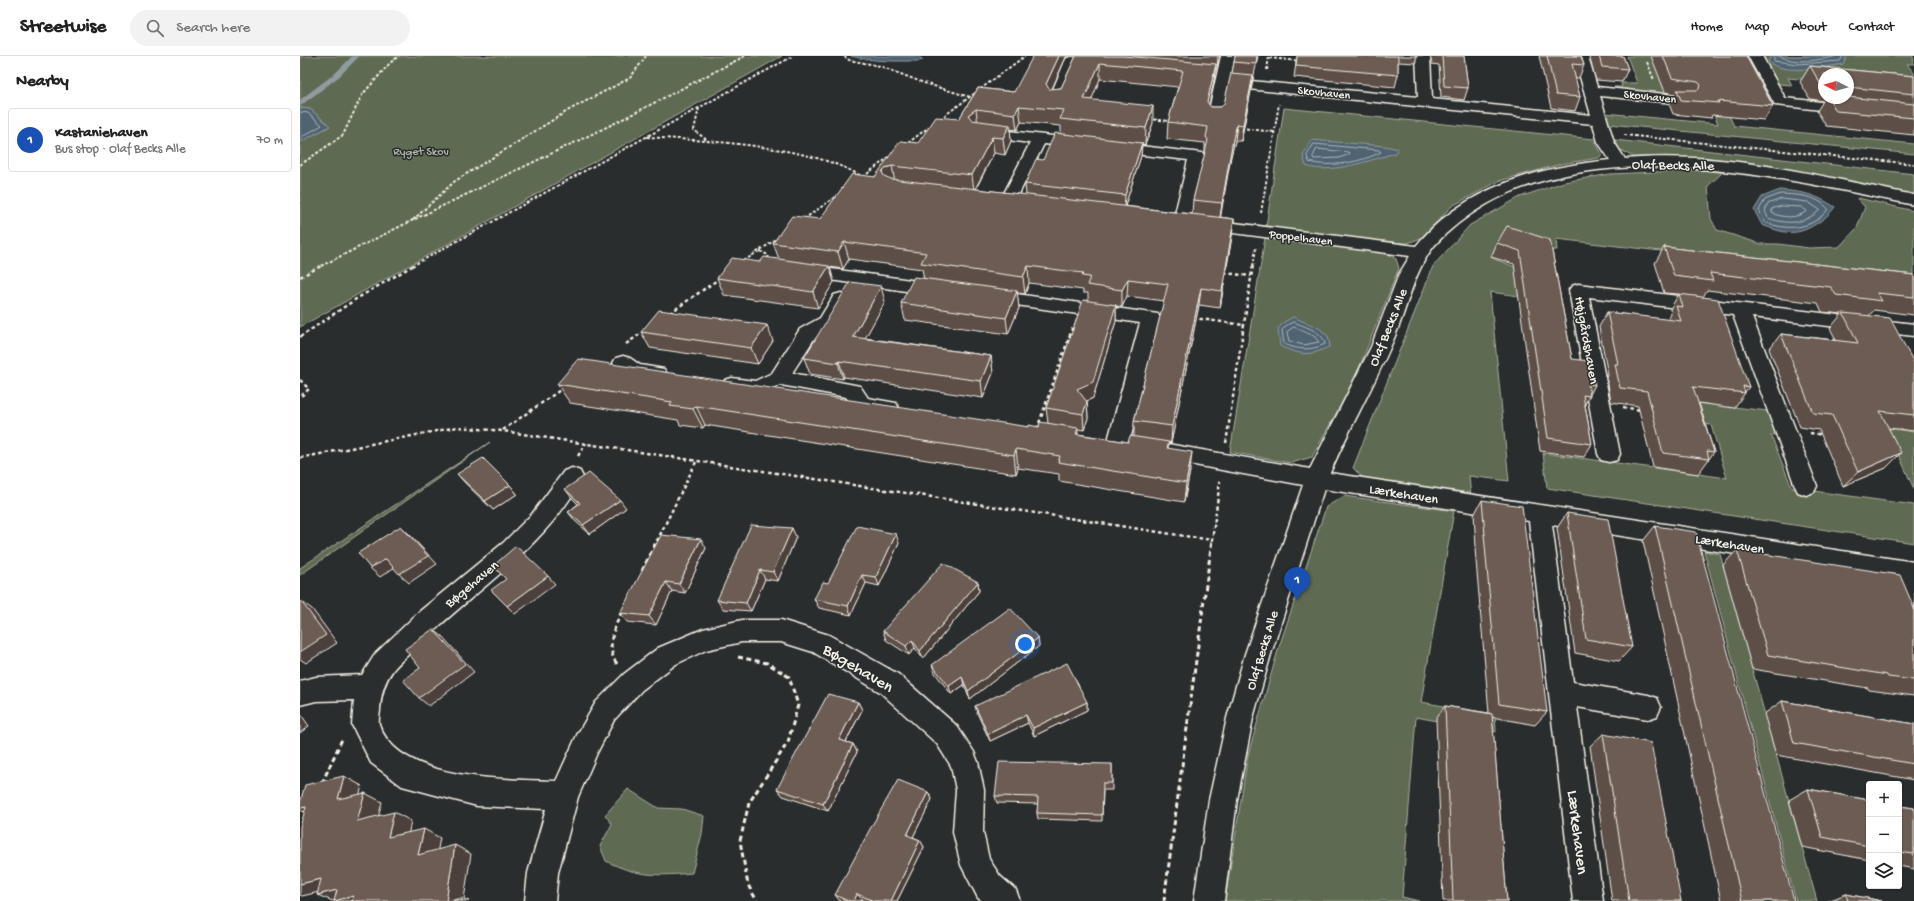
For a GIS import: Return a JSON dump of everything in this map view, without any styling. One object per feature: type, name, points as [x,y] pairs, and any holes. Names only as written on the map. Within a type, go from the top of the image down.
[{"type":"street","points":[[1214,119],[1228,56]]},
{"type":"street","points":[[1423,56],[1425,103]]},
{"type":"street","points":[[1582,56],[1606,142],[1620,163]]},
{"type":"street","points":[[1754,56],[1780,102],[1866,111]]},
{"type":"street","points":[[1055,101],[1072,61],[1118,66]]},
{"type":"street","name":"Skovhaven","points":[[1208,74],[1223,79],[1281,88],[1600,120]]},
{"type":"street","name":"Skovhaven","points":[[1591,91],[1685,100]]},
{"type":"street","name":"Poppelhaven","points":[[978,132],[1197,156],[1173,221],[1420,252]]},
{"type":"street","points":[[1008,201],[1038,139]]},
{"type":"street","name":"Olaf Becks Alle","points":[[1209,901],[1216,838],[1235,737],[1258,654],[1317,479],[1384,342],[1406,279],[1420,252],[1449,221],[1498,192],[1537,177],[1576,169],[1620,163],[1669,161],[1717,164],[1774,171],[1914,200]]},
{"type":"street","points":[[764,256],[772,267],[1151,318],[1131,446]]},
{"type":"street","points":[[711,382],[757,389],[779,378],[807,334],[827,322],[854,278]]},
{"type":"street","name":"Højgårdshaven","points":[[1609,454],[1578,290],[1740,309],[1912,333]]},
{"type":"street","points":[[1740,309],[1806,486]]},
{"type":"street","points":[[624,353],[635,371],[673,377]]},
{"type":"street","points":[[779,378],[853,391],[862,404],[909,412]]},
{"type":"street","name":"Lærkehaven","points":[[1096,440],[1223,461],[1317,479],[1906,571],[1914,608]]},
{"type":"street","name":"Bøgehaven","points":[[365,725],[369,687],[384,662],[424,624],[511,550],[540,521],[572,477]]},
{"type":"street","name":"Lærkehaven","points":[[1539,514],[1588,901]]},
{"type":"street","name":"Bøgehaven","points":[[540,901],[543,873],[564,796],[587,744],[605,711],[633,682],[667,656],[702,640],[742,631],[781,631],[820,642],[889,683],[948,735],[964,762],[970,790],[968,832],[976,865],[989,887],[1005,901]]},
{"type":"street","points":[[300,693],[316,689],[369,687]]},
{"type":"street","points":[[1561,692],[1648,707]]},
{"type":"street","points":[[365,725],[381,754],[412,776],[477,792],[564,796]]},
{"type":"path","points":[[300,165],[343,135],[362,95],[390,63],[399,56]]},
{"type":"path","points":[[411,221],[455,181],[569,110],[630,78],[646,56]]},
{"type":"path","points":[[300,277],[411,221],[615,123],[745,56]]},
{"type":"path","points":[[300,337],[356,299],[793,56]]},
{"type":"path","points":[[844,56],[849,60],[880,66],[924,83],[975,99]]},
{"type":"path","points":[[937,122],[1025,56]]},
{"type":"path","points":[[1269,58],[1304,61]]},
{"type":"path","points":[[1164,901],[1211,540],[1281,88]]},
{"type":"path","points":[[699,108],[694,130],[710,142]]},
{"type":"path","points":[[1142,118],[1173,122]]},
{"type":"path","points":[[906,145],[931,126]]},
{"type":"path","points":[[1236,128],[1274,132]]},
{"type":"path","points":[[646,137],[710,142],[823,158],[854,170],[862,178]]},
{"type":"path","points":[[859,180],[893,154]]},
{"type":"path","points":[[809,222],[802,221],[840,194]]},
{"type":"path","points":[[741,263],[764,256],[784,234]]},
{"type":"path","points":[[1220,272],[1251,276]]},
{"type":"path","points":[[664,317],[722,276]]},
{"type":"path","points":[[1036,431],[1078,308]]},
{"type":"path","points":[[1193,318],[1244,325]]},
{"type":"path","points":[[624,353],[645,331]]},
{"type":"path","points":[[300,380],[309,389],[300,397]]},
{"type":"path","points":[[503,431],[567,385]]},
{"type":"path","points":[[1599,404],[1646,410]]},
{"type":"path","points":[[300,458],[457,427],[503,431],[1211,540]]},
{"type":"path","points":[[1785,430],[1830,436]]},
{"type":"path","points":[[642,572],[697,460]]},
{"type":"path","points":[[624,606],[614,627],[610,646],[614,661],[633,682]]},
{"type":"path","points":[[732,658],[738,657],[767,663],[789,677],[798,705],[788,742],[749,803],[740,841],[748,885],[757,901]]},
{"type":"path","points":[[321,787],[344,736],[365,725]]},
{"type":"green space","name":"Ryget Skov","points":[[300,56],[782,56],[300,327],[300,142],[330,126],[310,109],[300,108]]},
{"type":"green space","points":[[1627,56],[1701,56],[1734,126],[1914,144],[1914,154],[1609,124],[1605,113],[1718,124],[1710,105],[1615,91],[1614,87],[1622,87],[1621,83],[1637,83]]},
{"type":"green space","points":[[1762,56],[1913,56],[1914,64],[1907,64],[1914,73],[1914,90],[1854,75],[1854,68],[1818,68],[1818,80],[1788,78],[1792,85],[1778,84]]},
{"type":"green space","points":[[1284,108],[1594,139],[1602,154],[1599,158],[1561,164],[1499,181],[1452,206],[1421,238],[1408,243],[1375,242],[1266,227]]},
{"type":"green space","points":[[1615,140],[1914,174],[1914,195],[1762,165],[1704,157],[1633,157],[1619,149]]},
{"type":"green space","points":[[1700,170],[1723,172],[1708,186],[1711,219],[1717,230],[1761,244],[1778,244],[1809,248],[1839,247],[1857,228],[1865,207],[1857,199],[1858,198],[1914,211],[1914,280],[1556,239],[1557,250],[1534,250],[1504,239],[1492,258],[1515,267],[1519,296],[1490,292],[1509,481],[1469,476],[1471,497],[1363,478],[1353,468],[1433,266],[1470,225],[1520,197],[1564,182],[1610,174]]},
{"type":"green space","points":[[1265,238],[1383,251],[1396,259],[1399,268],[1353,383],[1312,457],[1291,463],[1230,452]]},
{"type":"green space","points":[[1691,402],[1768,411],[1777,435],[1771,435],[1792,488],[1914,505],[1914,543],[1547,488],[1543,453],[1727,478],[1711,425],[1696,423]]},
{"type":"green space","points":[[1875,426],[1914,432],[1914,489],[1896,449]]},
{"type":"green space","points":[[490,442],[463,461],[300,575],[300,568]]},
{"type":"green space","points":[[1344,496],[1454,511],[1421,702],[1495,715],[1496,732],[1416,717],[1402,897],[1419,901],[1225,901],[1248,755],[1278,650],[1326,507]]},
{"type":"green space","points":[[1704,551],[1720,554],[1817,901],[1796,901]]},
{"type":"green space","points":[[628,789],[658,808],[682,809],[704,816],[702,834],[692,873],[658,875],[638,873],[606,861],[600,846],[612,824],[605,815]]},
{"type":"water","points":[[851,56],[918,56],[923,60],[885,61]]},
{"type":"water","points":[[1772,56],[1847,56],[1843,64],[1793,69],[1774,66],[1768,61]]},
{"type":"water","points":[[300,108],[310,109],[330,126],[300,142]]},
{"type":"water","points":[[1311,140],[1385,146],[1398,149],[1395,153],[1363,163],[1338,168],[1316,168],[1306,166],[1303,156]]},
{"type":"water","points":[[1780,190],[1809,194],[1835,207],[1822,220],[1802,231],[1783,232],[1776,230],[1762,225],[1754,210],[1762,197]]},
{"type":"water","points":[[1293,317],[1319,328],[1328,336],[1330,346],[1317,352],[1305,354],[1280,346],[1278,329],[1284,322]]},
{"type":"building","points":[[1033,56],[1059,56],[1046,84],[1049,89],[1061,88],[1076,56],[1124,56],[1216,64],[1207,102],[1211,107],[1221,107],[1224,104],[1231,73],[1253,75],[1243,125],[1237,124],[1233,139],[1222,203],[1193,200],[1208,140],[1206,137],[1208,127],[1168,122],[1183,71],[1100,63],[1084,99],[1153,106],[1146,128],[1060,119],[1064,110],[1019,106],[1015,114],[976,109],[968,115],[972,120],[1010,125],[1003,138],[992,137],[972,175],[892,166],[885,168],[882,172],[884,176],[891,179],[1234,219],[1222,291],[1201,288],[1172,426],[1134,421],[1168,284],[1128,279],[1122,290],[1087,285],[1090,277],[1082,276],[1083,273],[1028,266],[1023,277],[921,263],[926,253],[844,242],[838,252],[773,243],[792,216],[820,219],[852,174],[875,177],[900,141],[918,143],[936,117],[959,119],[978,88],[1014,92]]},
{"type":"building","points":[[1235,56],[1257,56],[1256,64],[1234,62]]},
{"type":"building","points":[[1297,56],[1398,56],[1398,75],[1296,66]]},
{"type":"building","points":[[1442,56],[1464,56],[1468,88],[1444,86]]},
{"type":"building","points":[[1547,56],[1581,56],[1584,65],[1572,64],[1580,97],[1556,95]]},
{"type":"building","points":[[1599,56],[1623,56],[1628,69],[1602,67]]},
{"type":"building","points":[[1663,56],[1746,56],[1773,106],[1718,101],[1719,103],[1681,100],[1677,90],[1698,90],[1701,85],[1698,82],[1672,78]]},
{"type":"building","points":[[1810,66],[1831,68],[1818,68],[1818,80]]},
{"type":"building","points":[[1854,70],[1914,76],[1914,94],[1854,88]]},
{"type":"building","points":[[1854,98],[1914,104],[1914,118],[1836,111],[1832,104],[1854,104]]},
{"type":"building","points":[[1055,133],[1142,143],[1125,195],[1025,184],[1036,159],[1043,160]]},
{"type":"building","points":[[1507,226],[1550,240],[1572,359],[1590,361],[1595,385],[1588,384],[1590,396],[1583,395],[1592,444],[1548,438],[1520,251],[1497,243]]},
{"type":"building","points":[[1664,247],[1914,275],[1914,297],[1877,293],[1882,301],[1836,295],[1831,287],[1710,273],[1713,281],[1674,276]]},
{"type":"building","points":[[764,257],[829,266],[813,292],[717,278],[732,258],[760,262]]},
{"type":"building","points":[[914,277],[1017,291],[1006,318],[901,303]]},
{"type":"building","points":[[850,282],[881,286],[853,337],[991,356],[981,381],[839,361],[838,363],[804,358]]},
{"type":"building","points":[[1679,294],[1718,299],[1749,387],[1743,386],[1745,393],[1693,387],[1714,452],[1707,451],[1709,459],[1663,453],[1647,391],[1620,388],[1615,364],[1618,364],[1607,312],[1681,321],[1676,306],[1683,307]]},
{"type":"building","points":[[1083,300],[1116,305],[1093,382],[1077,389],[1087,402],[1083,414],[1046,408]]},
{"type":"building","points":[[659,310],[767,325],[751,348],[641,332]]},
{"type":"building","points":[[1843,313],[1890,318],[1914,363],[1914,415],[1880,411],[1901,453],[1858,472],[1832,415],[1813,413],[1781,334],[1858,343]]},
{"type":"building","points":[[578,359],[1029,427],[1029,425],[1039,427],[1040,422],[1078,428],[1076,434],[1128,442],[1130,436],[1169,442],[1167,448],[1192,452],[1186,483],[1058,462],[1060,456],[1016,449],[1014,455],[696,406],[693,409],[670,406],[672,402],[557,384]]},
{"type":"building","points":[[483,458],[510,485],[485,501],[457,474]]},
{"type":"building","points":[[589,473],[620,500],[583,525],[568,512],[580,503],[565,489]]},
{"type":"building","points":[[1482,500],[1522,506],[1547,712],[1499,704]]},
{"type":"building","points":[[1567,513],[1608,519],[1632,647],[1586,639]]},
{"type":"building","points":[[751,525],[792,528],[773,572],[760,570],[746,603],[717,600]]},
{"type":"building","points":[[401,526],[428,556],[399,574],[386,559],[370,568],[358,553]]},
{"type":"building","points":[[857,526],[896,534],[876,577],[862,575],[848,606],[814,599],[823,582],[828,583]]},
{"type":"building","points":[[1655,526],[1696,532],[1794,901],[1742,901]]},
{"type":"building","points":[[661,535],[701,539],[679,584],[666,582],[649,616],[620,613]]},
{"type":"building","points":[[516,546],[548,576],[507,606],[491,590],[506,579],[493,566]]},
{"type":"building","points":[[1737,550],[1900,575],[1914,608],[1914,680],[1888,677],[1887,675],[1768,655]]},
{"type":"building","points":[[943,563],[978,582],[920,651],[912,640],[906,646],[883,631]]},
{"type":"building","points":[[301,601],[326,635],[300,652],[300,602]]},
{"type":"building","points":[[1010,608],[1038,638],[968,691],[962,677],[949,686],[932,665]]},
{"type":"building","points":[[433,629],[465,664],[419,698],[403,680],[420,668],[405,649]]},
{"type":"building","points":[[1067,663],[1087,702],[1033,728],[1026,715],[988,734],[975,706]]},
{"type":"building","points":[[828,694],[858,702],[839,740],[853,744],[823,804],[777,789]]},
{"type":"building","points":[[1782,701],[1914,724],[1914,764],[1794,743]]},
{"type":"building","points":[[1445,706],[1492,714],[1507,901],[1453,901]]},
{"type":"building","points":[[1603,734],[1651,743],[1681,901],[1629,901]]},
{"type":"building","points":[[999,762],[1112,764],[1112,783],[1103,783],[1102,815],[1037,813],[1038,797],[995,796]]},
{"type":"building","points":[[344,776],[338,799],[365,793],[357,821],[394,812],[388,837],[424,829],[418,855],[455,845],[446,901],[352,901],[353,896],[334,901],[337,890],[317,895],[321,879],[300,884],[300,827],[306,807],[300,808],[300,803],[305,785]]},
{"type":"building","points":[[898,780],[928,792],[907,835],[920,840],[891,901],[874,901],[857,894],[854,901],[848,901],[835,895],[870,829]]},
{"type":"building","points":[[1808,789],[1866,799],[1866,845],[1822,837]]},
{"type":"building","points":[[1902,806],[1914,808],[1914,854],[1902,852]]},
{"type":"building","points":[[1846,894],[1882,901],[1848,901]]},
{"type":"building","points":[[462,898],[462,901],[449,901]]},
{"type":"waterway","points":[[300,103],[337,75],[356,56]]},
{"type":"place","name":"Kastaniehaven","points":[[1297,600]]}]
